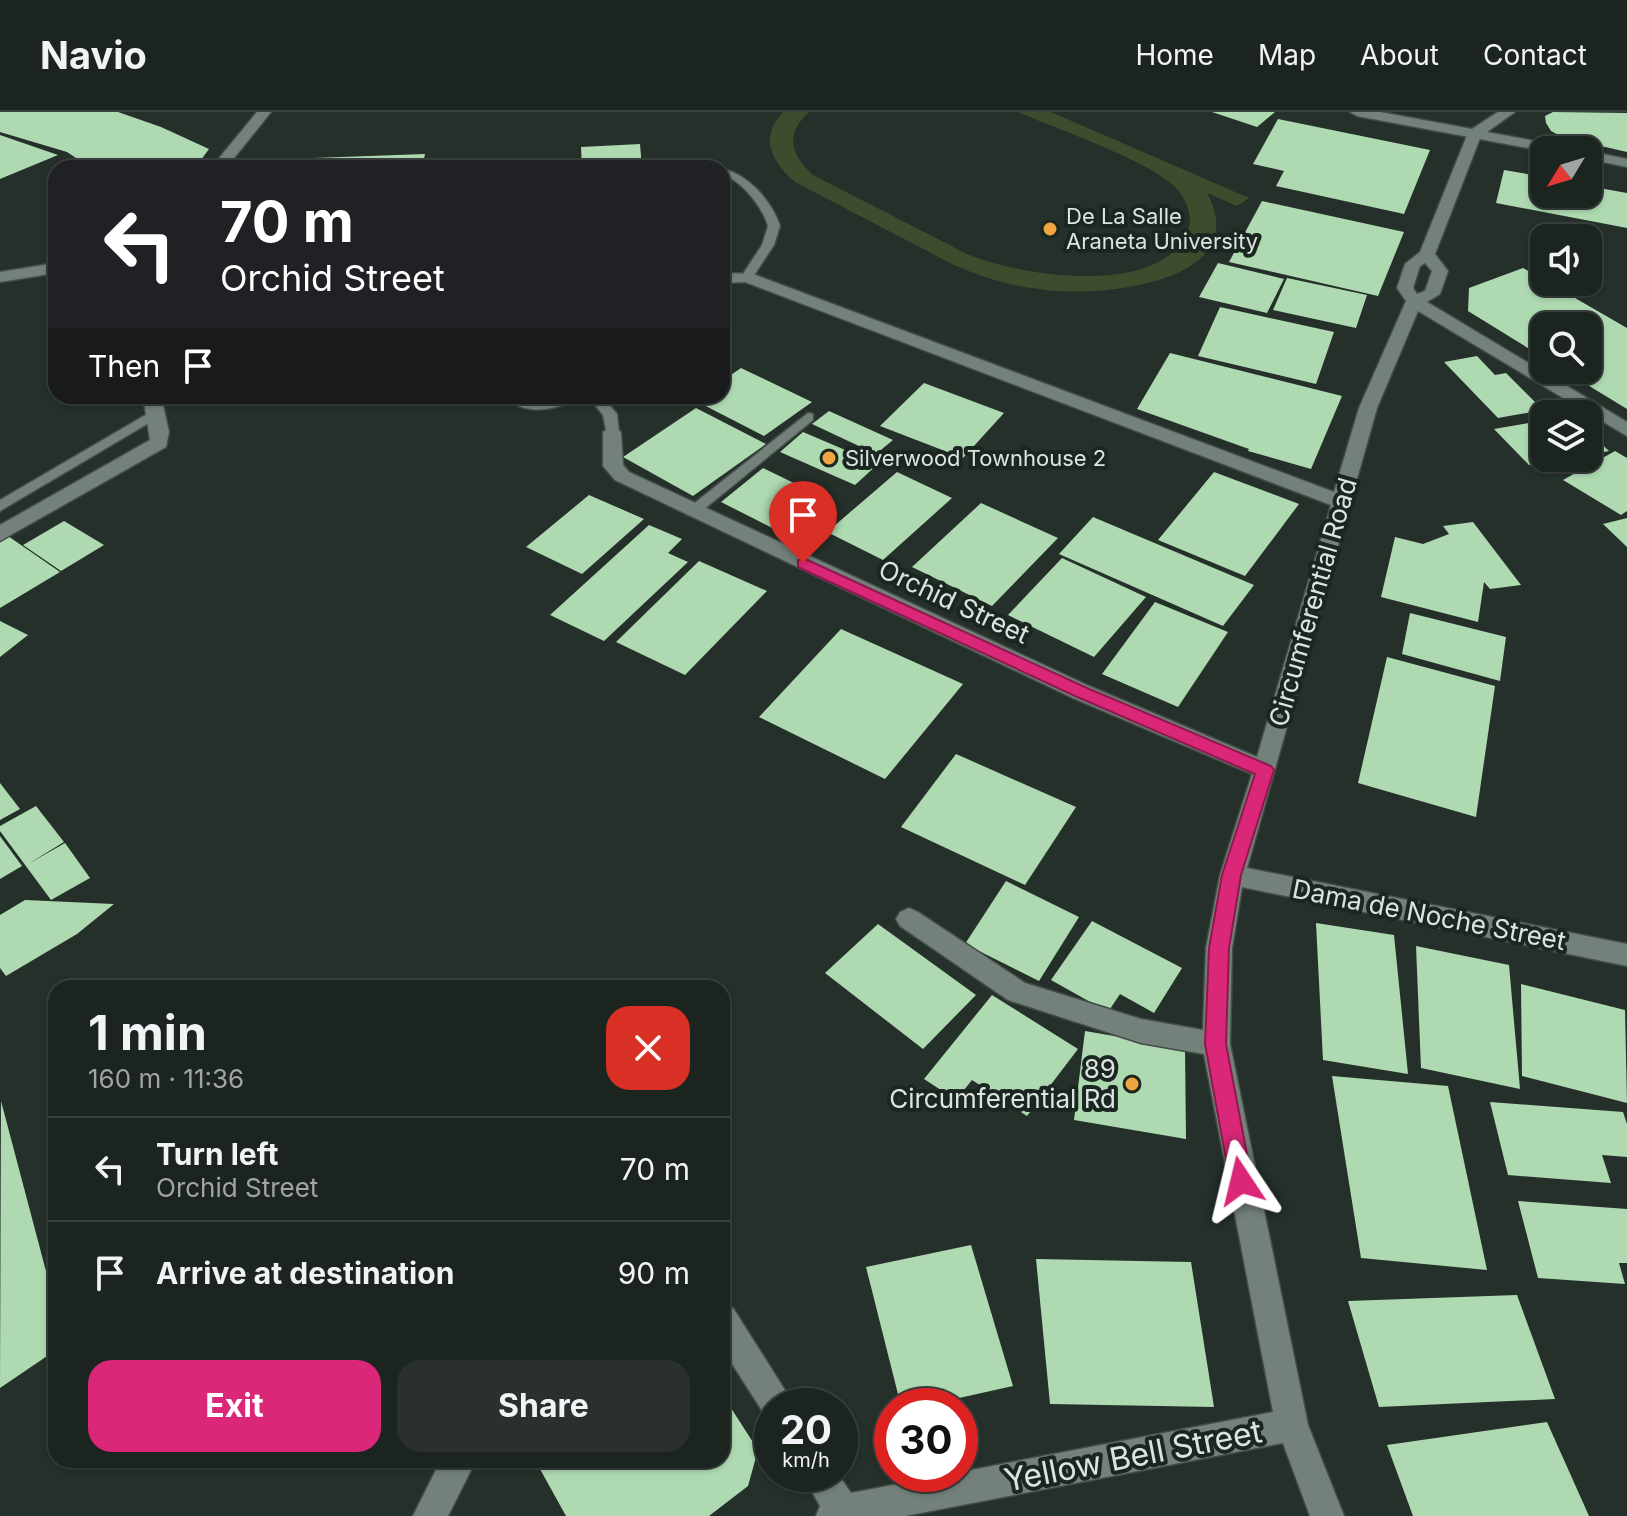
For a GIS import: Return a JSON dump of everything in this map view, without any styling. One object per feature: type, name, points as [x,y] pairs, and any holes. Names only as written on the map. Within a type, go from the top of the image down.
[{"type":"street","points":[[225,160],[264,112]]},
{"type":"street","points":[[1357,112],[1530,144]]},
{"type":"street","points":[[1475,133],[1508,112]]},
{"type":"street","name":"Circumferential Road","points":[[1414,301],[1405,288],[1413,264],[1427,254],[1475,133]]},
{"type":"street","points":[[1602,158],[1627,163]]},
{"type":"street","name":"Circumferential Road","points":[[1327,1516],[1292,1425],[1216,1044],[1219,948],[1232,875],[1368,408],[1414,301],[1432,294],[1440,271],[1427,254]]},
{"type":"street","points":[[0,277],[48,269]]},
{"type":"street","points":[[730,278],[747,277],[1341,502]]},
{"type":"street","points":[[1414,301],[1627,430]]},
{"type":"street","points":[[0,534],[159,443],[161,434],[153,405]]},
{"type":"street","name":"Orchid Street","points":[[612,432],[613,466],[622,476],[692,512],[1081,692],[1265,770]]},
{"type":"street","name":"Dama de Noche Street","points":[[1232,875],[1627,955]]},
{"type":"street","points":[[909,919],[1017,992],[1141,1031],[1216,1044]]},
{"type":"street","points":[[730,1332],[766,1388]]},
{"type":"street","name":"Yellow Bell Street","points":[[838,1514],[1292,1425]]},
{"type":"street","points":[[430,1516],[455,1468]]},
{"type":"street","points":[[828,1492],[838,1514]]},
{"type":"lane","points":[[730,175],[740,179],[774,218],[775,231],[747,277]]},
{"type":"lane","points":[[602,404],[610,414],[612,432]]},
{"type":"lane","points":[[0,506],[153,405]]},
{"type":"lane","points":[[692,512],[808,417]]},
{"type":"green space","points":[[783,112],[809,112],[796,128],[793,144],[799,159],[813,175],[967,254],[1019,269],[1086,276],[1118,274],[1148,267],[1171,253],[1187,233],[1190,221],[1183,198],[1163,177],[1124,156],[1018,112],[1051,112],[1249,198],[1237,206],[1207,193],[1216,223],[1210,247],[1192,265],[1166,278],[1103,290],[1023,287],[987,278],[952,264],[795,182],[774,158],[771,149],[771,131]]},
{"type":"building","points":[[0,112],[118,112],[209,149],[201,160],[79,160],[67,152],[0,132]]},
{"type":"building","points":[[1212,112],[1275,112],[1257,127]]},
{"type":"building","points":[[1553,112],[1627,113],[1627,152],[1602,146],[1602,136],[1560,136],[1551,131],[1545,116]]},
{"type":"building","points":[[1278,119],[1430,150],[1404,214],[1276,186],[1284,171],[1253,164]]},
{"type":"building","points":[[0,135],[58,155],[0,179]]},
{"type":"building","points":[[640,144],[641,160],[582,160],[581,147]]},
{"type":"building","points":[[425,154],[424,160],[285,159]]},
{"type":"building","points":[[1504,170],[1530,175],[1530,208],[1602,208],[1602,189],[1627,193],[1627,228],[1496,203]]},
{"type":"building","points":[[1262,201],[1404,232],[1378,296],[1229,262]]},
{"type":"building","points":[[1218,263],[1284,279],[1267,313],[1199,297]]},
{"type":"building","points":[[1523,268],[1530,272],[1530,296],[1572,296],[1599,312],[1530,312],[1530,349],[1468,311],[1469,288]]},
{"type":"building","points":[[1287,278],[1367,295],[1356,328],[1273,310]]},
{"type":"building","points":[[1220,307],[1334,332],[1316,384],[1198,356]]},
{"type":"building","points":[[1602,314],[1627,328],[1627,409],[1586,384],[1602,384]]},
{"type":"building","points":[[1170,353],[1342,396],[1311,469],[1248,451],[1137,409]]},
{"type":"building","points":[[1477,356],[1495,375],[1506,373],[1533,400],[1530,400],[1530,412],[1498,418],[1444,362]]},
{"type":"building","points":[[741,368],[812,402],[764,436],[702,404],[730,404],[730,376]]},
{"type":"building","points":[[924,383],[1004,413],[963,458],[880,426]]},
{"type":"building","points":[[696,408],[766,444],[693,496],[623,457]]},
{"type":"building","points":[[829,411],[893,440],[876,454],[812,424]]},
{"type":"building","points":[[1529,423],[1530,465],[1529,465],[1494,429]]},
{"type":"building","name":"Silverwood Townhouse 2","points":[[803,432],[878,464],[855,485],[780,452]]},
{"type":"building","points":[[1615,451],[1627,458],[1627,511],[1621,515],[1563,480],[1577,472],[1602,472],[1602,458]]},
{"type":"building","points":[[763,468],[831,501],[790,537],[721,502]]},
{"type":"building","points":[[897,472],[952,498],[883,560],[827,532]]},
{"type":"building","points":[[1214,472],[1299,504],[1245,576],[1158,540]]},
{"type":"building","points":[[589,495],[644,519],[582,574],[526,547]]},
{"type":"building","points":[[981,503],[1058,538],[992,606],[912,567]]},
{"type":"building","points":[[1093,517],[1254,585],[1223,626],[1059,554]]},
{"type":"building","points":[[1627,518],[1627,547],[1603,524]]},
{"type":"building","points":[[64,521],[104,545],[61,571],[23,545]]},
{"type":"building","points":[[1473,522],[1521,585],[1490,589],[1484,582],[1478,622],[1381,597],[1395,537],[1423,544],[1449,534],[1443,526]]},
{"type":"building","points":[[649,525],[682,539],[668,553],[688,562],[604,641],[550,615]]},
{"type":"building","points":[[8,536],[60,572],[0,608],[0,541]]},
{"type":"building","points":[[1062,558],[1146,597],[1094,657],[1008,615]]},
{"type":"building","points":[[699,561],[767,591],[685,675],[616,642]]},
{"type":"building","points":[[1155,602],[1228,632],[1178,707],[1102,674]]},
{"type":"building","points":[[1410,613],[1506,637],[1500,681],[1402,654]]},
{"type":"building","points":[[0,621],[28,635],[0,657]]},
{"type":"building","points":[[841,629],[963,684],[885,779],[759,717]]},
{"type":"building","points":[[1387,657],[1495,686],[1476,817],[1358,783]]},
{"type":"building","points":[[956,754],[1076,807],[1025,885],[901,827]]},
{"type":"building","points":[[0,783],[20,809],[0,820]]},
{"type":"building","points":[[36,806],[64,842],[28,864],[65,843],[90,878],[51,900],[0,831],[0,826]]},
{"type":"building","points":[[0,836],[22,866],[0,879]]},
{"type":"building","points":[[1006,881],[1079,917],[1039,981],[965,944]]},
{"type":"building","points":[[25,900],[114,904],[77,934],[6,976],[0,968],[0,915]]},
{"type":"building","points":[[1092,921],[1182,968],[1154,1013],[1120,994],[1108,1012],[1051,980]]},
{"type":"building","points":[[1316,923],[1394,935],[1408,1074],[1323,1060]]},
{"type":"building","points":[[878,924],[976,995],[923,1049],[825,973]]},
{"type":"building","points":[[1416,946],[1509,965],[1520,1089],[1421,1068]]},
{"type":"building","points":[[1521,984],[1625,1010],[1627,1103],[1522,1076]]},
{"type":"building","points":[[992,995],[1078,1049],[1027,1116],[972,1080],[956,1100],[924,1079]]},
{"type":"building","name":"89 Circumferential Rd","points":[[1085,1031],[1185,1048],[1186,1139],[1074,1120]]},
{"type":"building","points":[[1332,1076],[1448,1086],[1487,1270],[1361,1258]]},
{"type":"building","points":[[1,1101],[48,1279],[48,1355],[0,1388]]},
{"type":"building","points":[[1490,1102],[1623,1112],[1627,1124],[1627,1157],[1602,1155],[1611,1183],[1508,1175]]},
{"type":"building","points":[[1518,1201],[1627,1209],[1627,1263],[1619,1263],[1625,1284],[1538,1278]]},
{"type":"building","points":[[971,1245],[1013,1386],[978,1394],[978,1388],[896,1388],[866,1267]]},
{"type":"building","points":[[1036,1259],[1191,1262],[1214,1407],[1050,1404]]},
{"type":"building","points":[[1517,1295],[1555,1399],[1379,1407],[1348,1301]]},
{"type":"building","points":[[730,1406],[754,1444],[754,1464],[748,1486],[709,1516],[566,1516],[539,1468],[730,1468]]},
{"type":"building","points":[[1547,1422],[1589,1516],[1413,1516],[1387,1445]]},
{"type":"place","name":"De La Salle Araneta University","points":[[1050,229]]},
{"type":"place","name":"Silverwood Townhouse 2","points":[[829,458]]},
{"type":"place","name":"89 Circumferential Rd","points":[[1132,1084]]},
{"type":"route","points":[[803,563],[1081,692],[1265,770],[1232,875],[1219,948],[1216,1044],[1241,1181]]}]
